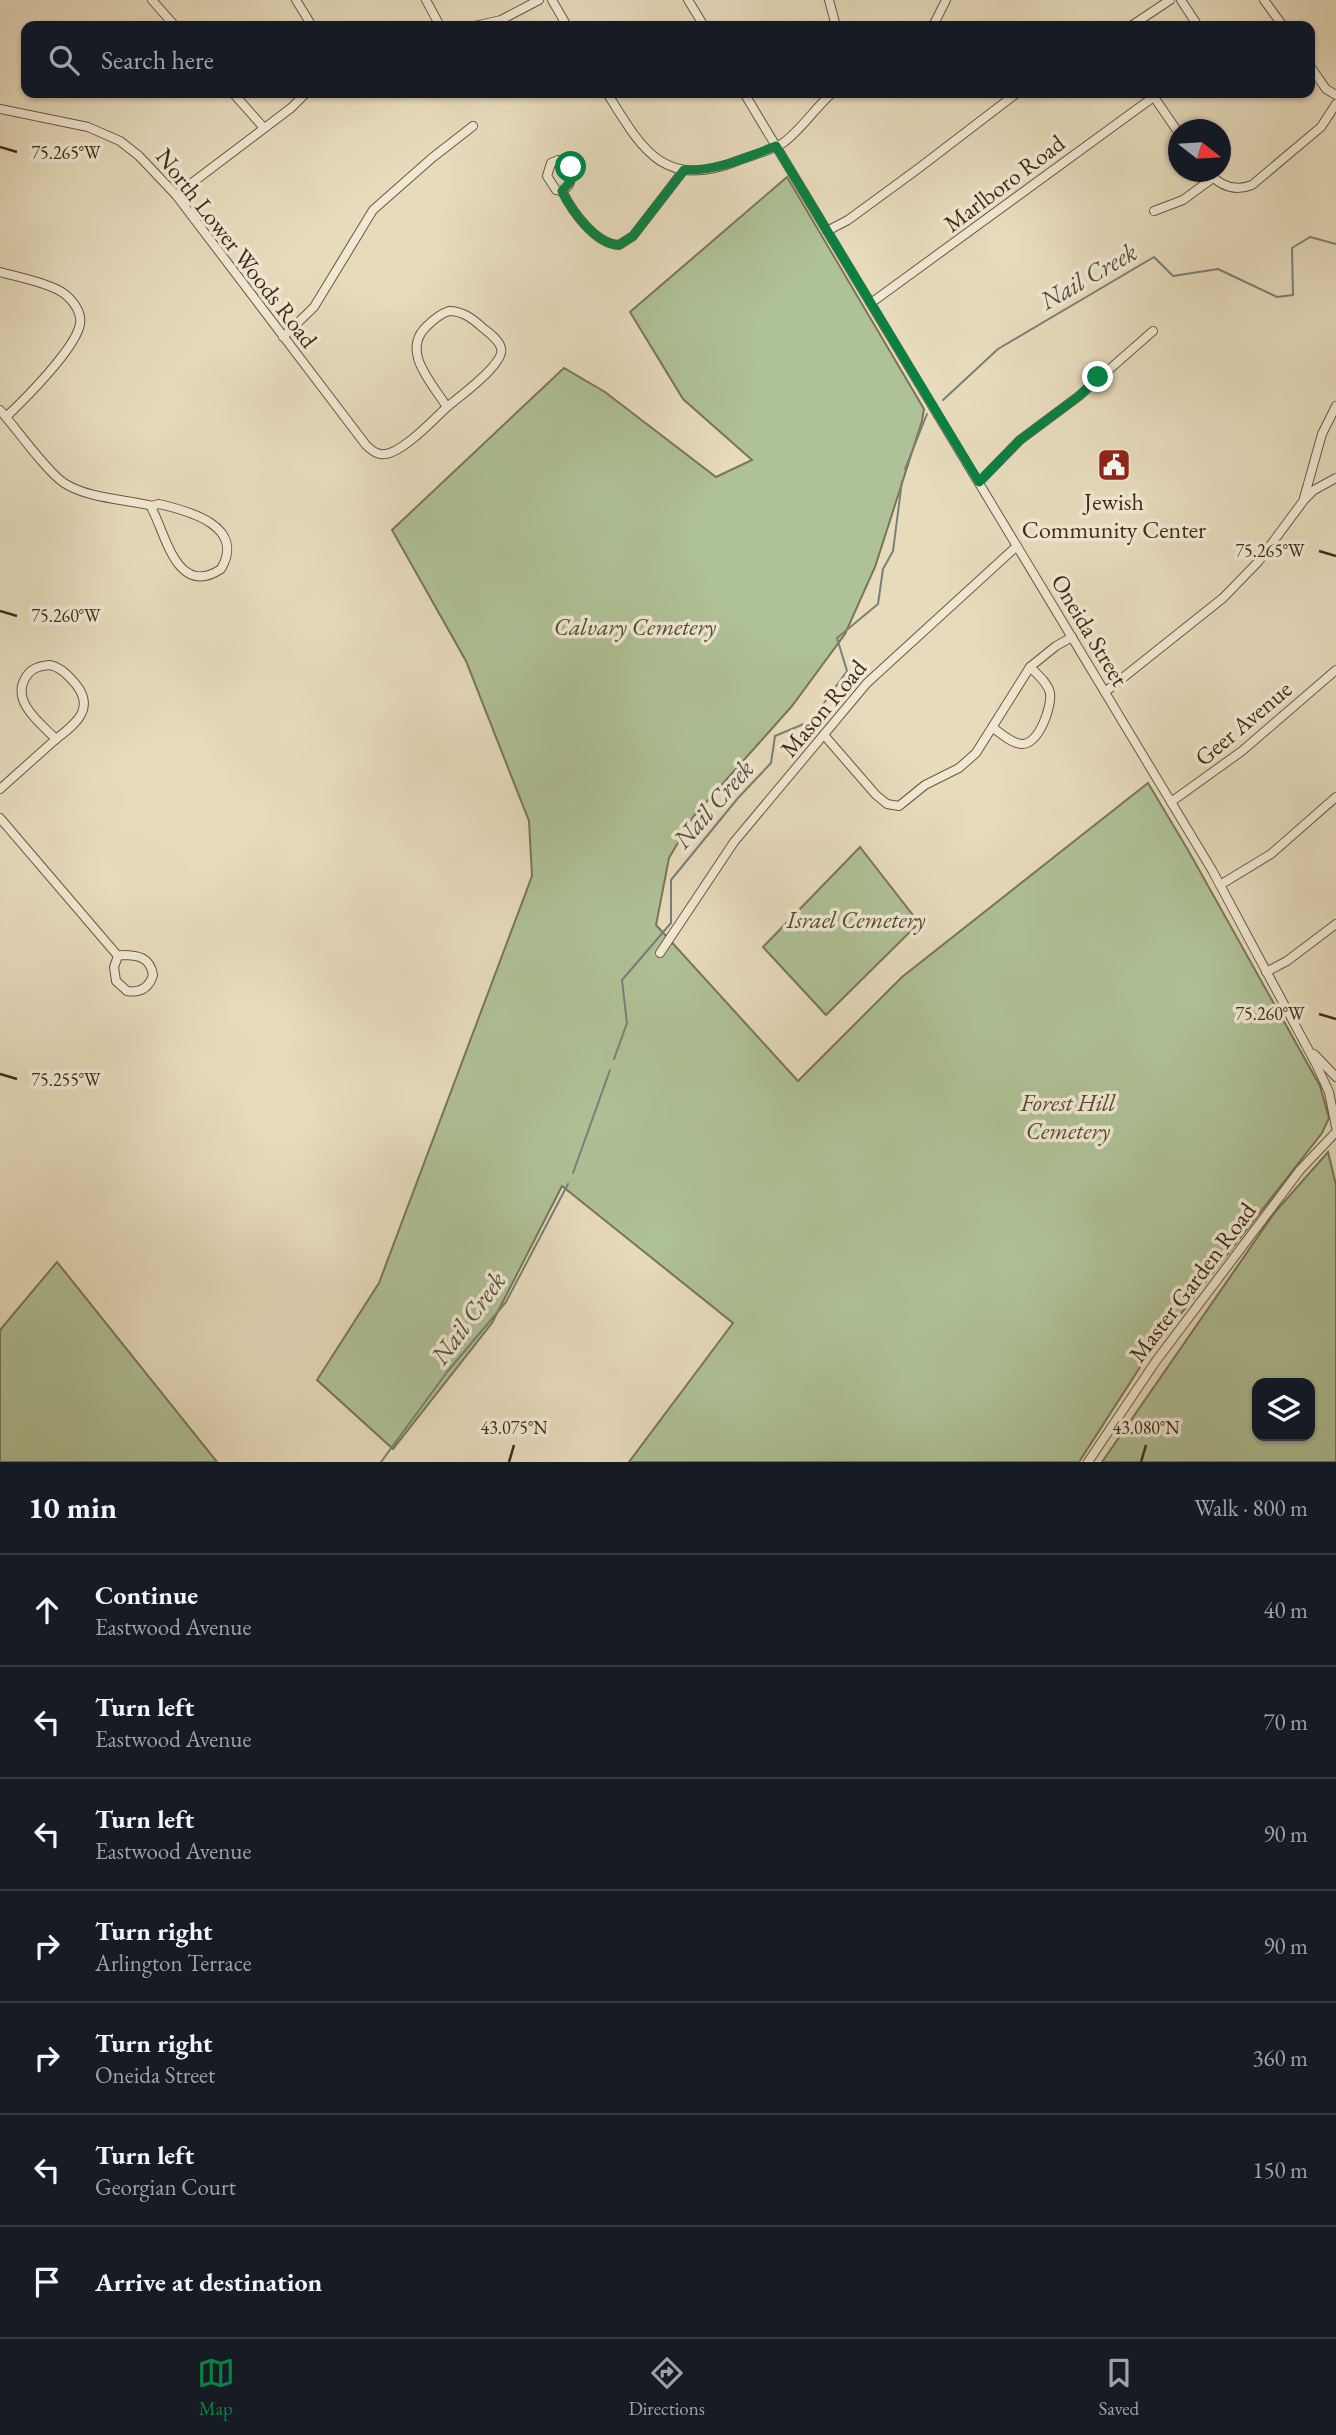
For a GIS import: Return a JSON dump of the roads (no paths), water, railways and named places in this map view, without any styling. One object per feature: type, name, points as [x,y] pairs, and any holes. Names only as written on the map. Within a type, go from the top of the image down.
[{"type":"street","points":[[152,0],[171,21]]},
{"type":"street","points":[[296,0],[309,21]]},
{"type":"street","points":[[426,0],[437,21]]},
{"type":"street","points":[[496,21],[539,0]]},
{"type":"street","points":[[552,0],[564,21]]},
{"type":"street","points":[[688,0],[701,21]]},
{"type":"street","points":[[830,0],[835,21]]},
{"type":"street","points":[[936,21],[946,0]]},
{"type":"street","points":[[1138,21],[1170,0]]},
{"type":"street","points":[[1181,0],[1196,21]]},
{"type":"street","points":[[1264,0],[1279,21]]},
{"type":"street","points":[[1315,73],[1326,89],[1336,95]]},
{"type":"street","points":[[237,98],[264,128]]},
{"type":"street","points":[[176,195],[300,98]]},
{"type":"street","points":[[610,98],[643,147],[664,164],[684,170],[723,167],[776,146],[827,98]]},
{"type":"street","name":"Oneida Street","points":[[747,98],[1220,885],[1329,1092],[1336,1130]]},
{"type":"street","points":[[827,231],[848,220],[909,176],[1010,98]]},
{"type":"street","name":"Marlboro Road","points":[[871,303],[1152,98]]},
{"type":"street","points":[[1158,98],[1170,119]]},
{"type":"street","points":[[1221,182],[1228,187],[1245,188],[1252,185],[1321,127],[1336,104]]},
{"type":"street","name":"North Lower Woods Road","points":[[0,109],[88,127],[108,135],[139,156],[176,195],[370,449],[381,455],[394,452],[447,407]]},
{"type":"street","points":[[283,337],[314,307],[373,210],[473,126]]},
{"type":"street","points":[[562,191],[574,212],[603,241],[619,245],[633,236],[684,170]]},
{"type":"street","points":[[1154,211],[1183,200],[1203,182]]},
{"type":"street","points":[[0,272],[65,294],[78,310],[81,322],[76,337],[66,351],[3,413],[67,485],[90,493],[153,506],[159,504],[195,513],[215,526],[228,550],[221,569],[202,575],[184,570],[177,564],[167,546],[153,506]]},
{"type":"street","points":[[454,311],[464,314],[495,339],[501,353],[493,367],[447,407],[417,359],[415,344],[422,330],[431,322],[442,313],[454,311]]},
{"type":"street","points":[[979,482],[1020,440],[1079,396],[1153,331]]},
{"type":"street","points":[[1304,500],[1322,433],[1336,406]]},
{"type":"street","points":[[1105,692],[1223,598],[1258,562],[1304,500],[1314,490],[1336,478]]},
{"type":"street","name":"Mason Road","points":[[660,953],[734,842],[881,669],[1017,546]]},
{"type":"street","points":[[824,735],[876,795],[887,804],[899,806],[925,785],[967,762],[985,742],[1030,667],[1072,637]]},
{"type":"street","points":[[0,789],[79,719],[84,702],[80,689],[61,669],[50,665],[41,666],[27,674],[22,694],[25,705],[56,739]]},
{"type":"street","points":[[993,729],[1023,744],[1032,740],[1039,731],[1045,719],[1050,693],[1045,683],[1030,667]]},
{"type":"street","name":"Geer Avenue","points":[[1171,802],[1242,751],[1336,670]]},
{"type":"street","points":[[1220,885],[1271,854],[1336,797]]},
{"type":"street","points":[[0,817],[118,956]]},
{"type":"street","points":[[1266,972],[1287,961],[1336,924]]},
{"type":"street","points":[[133,955],[145,958],[153,975],[147,987],[133,992],[119,986],[114,967],[118,956],[133,955]]},
{"type":"street","points":[[1303,1041],[1334,1071]]},
{"type":"street","name":"Master Garden Road","points":[[1088,1462],[1156,1361],[1300,1170],[1336,1130]]},
{"type":"waterway","name":"Nail Creek","points":[[943,400],[998,349],[1154,257],[1173,276],[1218,269],[1277,297],[1293,295],[1292,248],[1310,237],[1336,244]]},
{"type":"waterway","name":"Nail Creek","points":[[905,469],[927,414]]},
{"type":"waterway","name":"Nail Creek","points":[[614,1059],[627,1023],[622,980],[671,923],[671,880],[738,798],[771,763],[775,736],[811,721],[847,671],[837,638],[878,604],[883,569],[893,551],[902,481]]},
{"type":"waterway","name":"Nail Creek","points":[[573,1173],[610,1070]]},
{"type":"waterway","name":"Nail Creek","points":[[381,1462],[447,1372],[506,1302],[568,1184]]},
{"type":"place","name":"Jewish Community Center","points":[[1114,465]]},
{"type":"park label","name":"Calvary Cemetery","points":[[635,626]]},
{"type":"park label","name":"Israel Cemetery","points":[[856,919]]},
{"type":"park label","name":"Forest Hill Cemetery","points":[[1068,1116]]}]
